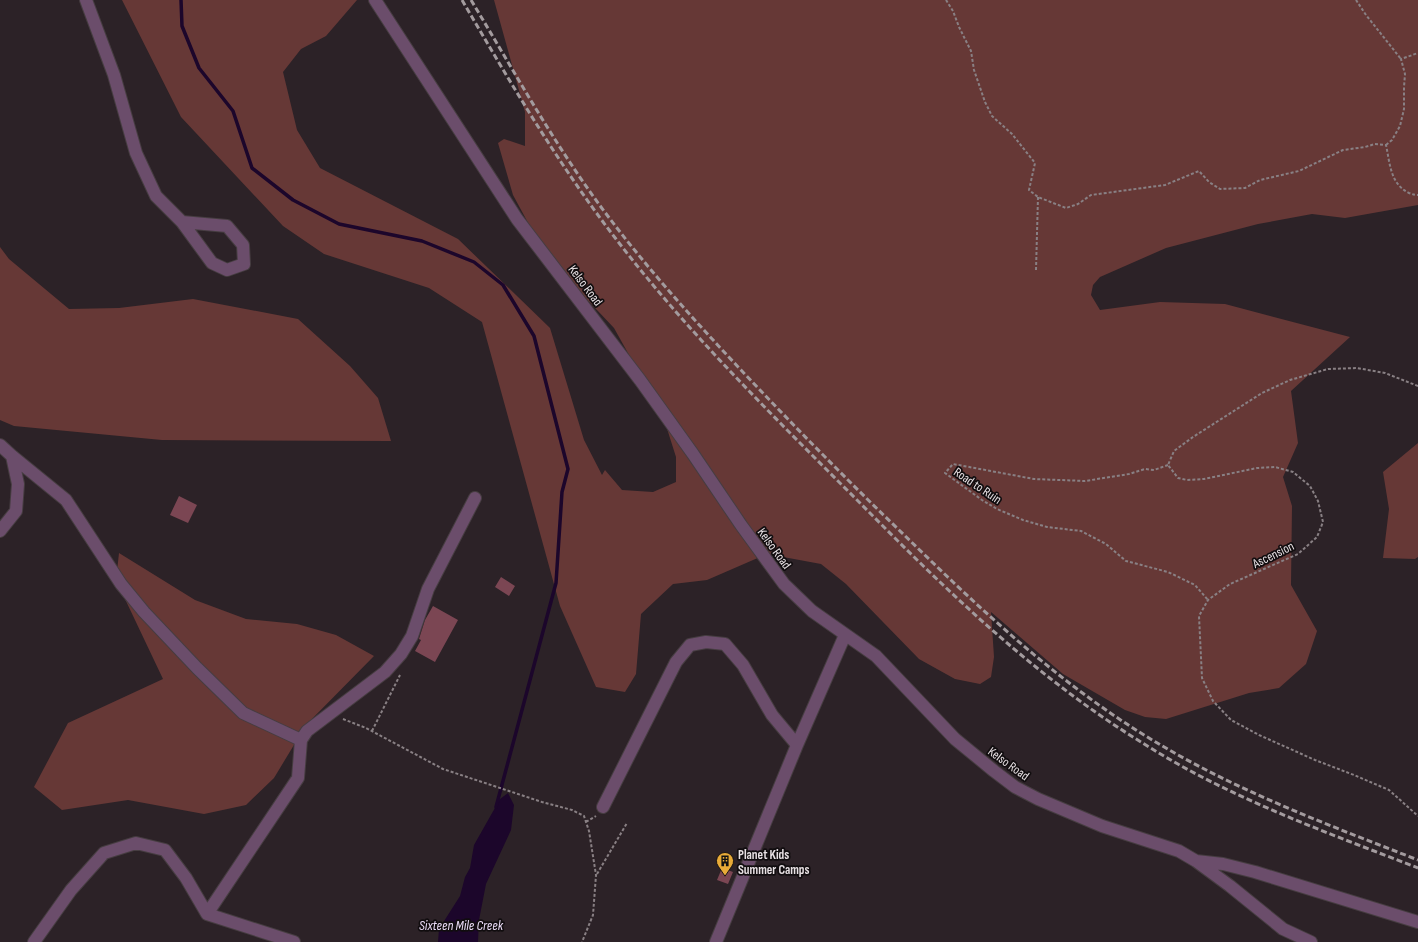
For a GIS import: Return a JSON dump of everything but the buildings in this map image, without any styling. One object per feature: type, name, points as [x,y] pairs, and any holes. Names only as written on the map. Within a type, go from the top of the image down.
[{"type":"street","points":[[86,0],[114,75],[136,153],[156,196],[182,222],[212,263],[227,270],[244,264],[244,245],[227,226],[182,222]]},
{"type":"street","name":"Kelso Road","points":[[374,0],[518,219],[640,380],[784,584],[812,611],[876,656],[955,738],[994,771],[1015,786],[1038,799],[1102,826],[1179,851],[1196,861],[1230,886],[1283,929],[1311,942]]},
{"type":"street","points":[[0,445],[66,500],[121,584],[144,612],[197,668],[243,713],[301,740]]},
{"type":"street","points":[[0,531],[16,511],[18,484],[12,456]]},
{"type":"street","points":[[207,914],[298,778],[301,740],[306,731],[385,672],[401,654],[412,636],[428,588],[475,498]]},
{"type":"street","points":[[716,942],[797,746],[846,634]]},
{"type":"street","points":[[603,807],[676,662],[690,645],[706,642],[725,644],[743,665],[772,715],[797,746]]},
{"type":"street","points":[[34,942],[71,890],[104,854],[136,843],[165,850],[186,878],[207,914],[294,942]]},
{"type":"street","points":[[1196,861],[1223,864],[1255,872],[1418,922]]},
{"type":"path","points":[[946,0],[953,11],[971,51],[974,70],[985,102],[992,116],[1012,134],[1035,163],[1029,190],[1038,197],[1066,208],[1078,204],[1091,195],[1164,185],[1199,171],[1209,182],[1220,189],[1244,188],[1260,180],[1299,171],[1343,150],[1376,144],[1386,145],[1392,140],[1400,126],[1404,109],[1405,74],[1401,59],[1366,16],[1356,0]]},
{"type":"path","points":[[1401,59],[1418,53]]},
{"type":"path","points":[[1386,145],[1392,175],[1402,189],[1418,195]]},
{"type":"path","points":[[1036,270],[1038,197]]},
{"type":"path","points":[[1168,465],[1174,451],[1193,437],[1262,392],[1290,380],[1328,370],[1357,368],[1384,373],[1418,386]]},
{"type":"path","name":"Road to Ruin","points":[[1168,465],[1154,470],[1145,469],[1129,474],[1085,481],[1034,479],[953,464],[945,473],[997,509],[1023,520],[1048,526],[1081,531],[1106,544],[1126,562],[1168,572],[1196,585],[1208,600]]},
{"type":"path","name":"Ascension","points":[[1168,465],[1178,478],[1187,480],[1204,479],[1257,468],[1275,467],[1293,472],[1310,486],[1318,501],[1323,522],[1318,538],[1298,554],[1230,584],[1208,600],[1199,616],[1202,678],[1213,701],[1231,720],[1259,736],[1388,790],[1418,816]]},
{"type":"path","points":[[372,731],[403,668]]},
{"type":"path","points":[[329,714],[372,731],[443,768],[572,810],[584,816],[589,831],[596,875],[593,915],[582,942]]},
{"type":"path","points":[[596,875],[627,823]]},
{"type":"shaded area","points":[[122,0],[357,0],[326,36],[301,49],[283,72],[297,130],[320,168],[458,239],[550,328],[584,440],[602,475],[605,470],[622,490],[653,492],[676,482],[676,457],[663,416],[614,328],[546,256],[513,195],[498,143],[504,139],[525,146],[525,112],[494,0],[1418,0],[1418,205],[1345,218],[1312,214],[1258,224],[1166,248],[1100,277],[1093,285],[1091,295],[1100,310],[1160,302],[1225,304],[1350,337],[1291,391],[1298,443],[1283,477],[1292,506],[1291,585],[1317,631],[1306,664],[1279,688],[1249,693],[1166,719],[1145,717],[1125,710],[1063,674],[991,612],[994,657],[991,677],[980,684],[955,679],[919,659],[846,584],[821,564],[767,554],[707,580],[673,584],[641,614],[636,674],[625,692],[596,687],[560,606],[482,322],[429,288],[324,254],[283,226],[181,117]]},
{"type":"shaded area","points":[[0,247],[9,259],[69,309],[119,308],[193,299],[298,319],[350,366],[378,398],[391,441],[162,440],[14,426],[0,420]]},
{"type":"shaded area","points":[[1418,443],[1418,557],[1415,559],[1383,558],[1389,509],[1383,472]]},
{"type":"shaded area","points":[[119,553],[195,600],[246,619],[297,624],[336,635],[374,656],[306,725],[274,778],[246,805],[204,814],[128,800],[62,810],[34,787],[68,723],[163,679],[116,580]]},
{"type":"water","name":"Sixteen Mile Creek","points":[[508,793],[514,805],[511,830],[486,884],[479,920],[478,942],[438,942],[439,929],[460,896],[465,877],[470,868],[474,845],[500,799]]},
{"type":"waterway","points":[[181,0],[182,26],[199,68],[233,111],[252,168],[293,200],[339,224],[422,241],[474,262],[503,285],[534,336],[568,469],[562,492],[556,583],[496,807]]},
{"type":"railway","points":[[462,0],[554,152],[595,211],[644,274],[703,342],[764,407],[892,535],[993,631],[1028,661],[1102,717],[1174,762],[1207,780],[1276,812],[1418,868]]},
{"type":"railway","points":[[471,0],[568,160],[604,211],[653,272],[723,351],[760,390],[838,470],[957,586],[1049,667],[1114,716],[1149,738],[1181,757],[1247,790],[1418,860]]},
{"type":"place","name":"Planet Kids Summer Camps","points":[[725,876]]}]
